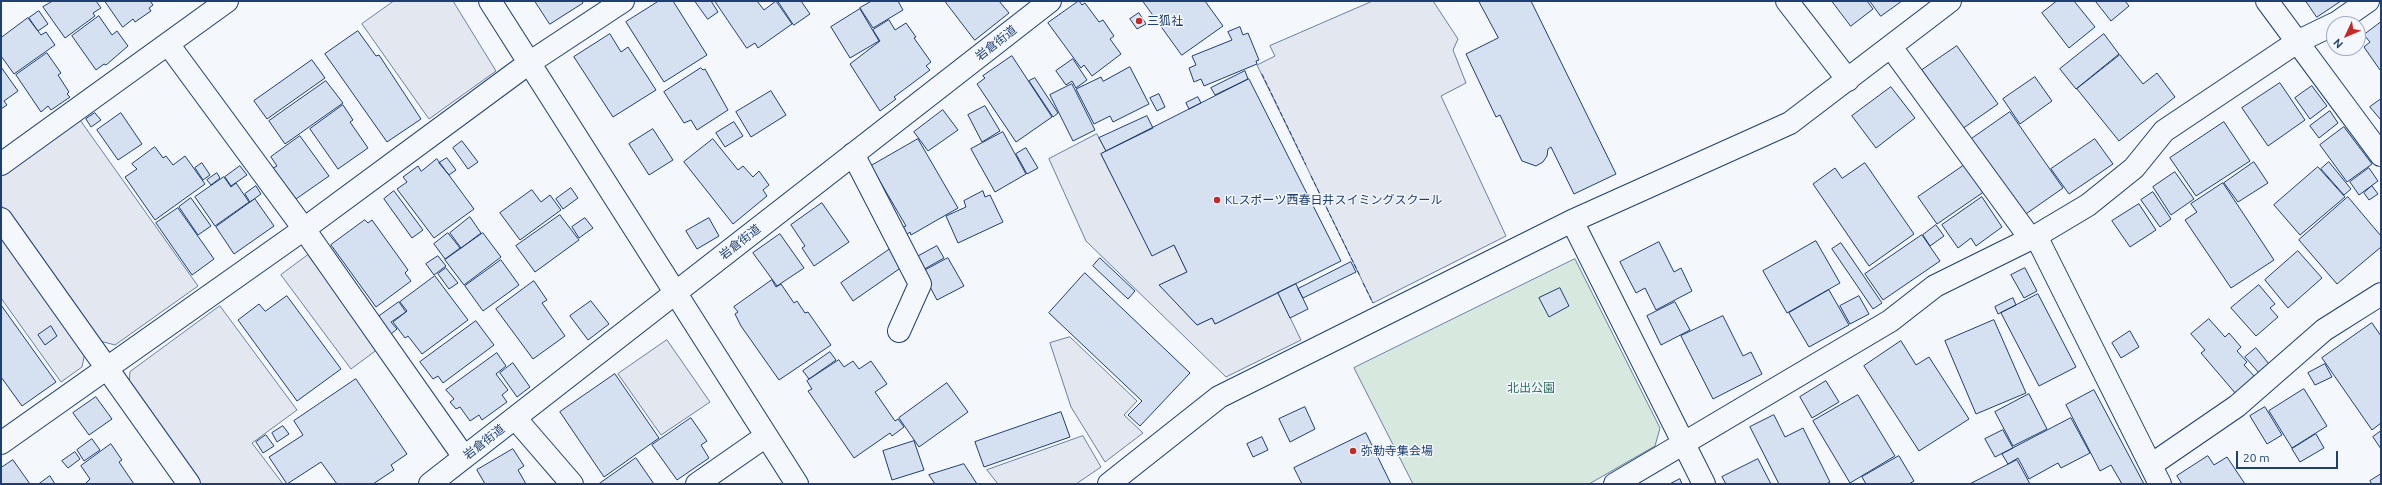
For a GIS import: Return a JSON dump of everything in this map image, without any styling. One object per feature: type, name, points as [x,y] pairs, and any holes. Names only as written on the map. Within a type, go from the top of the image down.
[{"type":"street","points":[[1,164],[227,1]]},
{"type":"street","points":[[490,1],[797,484]]},
{"type":"street","points":[[1,443],[304,229],[529,63],[623,1]]},
{"type":"street","name":"岩倉街道","points":[[430,484],[1050,1]]},
{"type":"street","points":[[1787,1],[1848,80]]},
{"type":"street","points":[[1112,483],[1219,397],[1572,221],[1790,123],[1950,1]]},
{"type":"street","points":[[2267,1],[2381,155]]},
{"type":"street","points":[[2346,16],[2368,1]]},
{"type":"street","points":[[1615,484],[1890,321],[1935,286],[2033,237],[2088,205],[2134,168],[2164,131],[2297,42],[2326,28]]},
{"type":"street","points":[[168,44],[304,229],[464,457]]},
{"type":"street","points":[[1891,47],[2033,237],[2156,474],[2324,330],[2381,294]]},
{"type":"street","points":[[853,154],[920,284],[899,331]]},
{"type":"street","points":[[1,219],[189,484]]},
{"type":"street","points":[[1572,221],[1704,484]]},
{"type":"street","points":[[515,418],[572,484]]},
{"type":"street","points":[[697,484],[766,436]]},
{"type":"green space","name":"北出公園","points":[[1575,259],[1660,428],[1655,446],[1589,484],[1413,484],[1354,368]]},
{"type":"shaded area","points":[[394,1],[453,1],[496,71],[429,119],[362,24]]},
{"type":"shaded area","points":[[1373,1],[1433,1],[1458,39],[1453,50],[1466,83],[1441,96],[1506,236],[1373,303],[1257,65],[1275,56],[1270,46]]},
{"type":"shaded area","points":[[80,120],[198,286],[115,345],[96,340],[1,205],[1,176]]},
{"type":"shaded area","points":[[1097,134],[1106,151],[1101,154],[1152,255],[1174,245],[1187,272],[1160,285],[1197,325],[1212,318],[1215,324],[1278,293],[1301,340],[1226,377],[1086,241],[1049,159]]},
{"type":"shaded area","points":[[1,234],[85,352],[82,367],[61,382],[1,298]]},
{"type":"shaded area","points":[[308,255],[378,349],[351,369],[281,275]]},
{"type":"shaded area","points":[[220,306],[297,410],[252,443],[283,484],[201,484],[129,386],[130,372]]},
{"type":"shaded area","points":[[1070,337],[1137,401],[1124,415],[1143,433],[1105,462],[1071,407],[1050,343]]},
{"type":"shaded area","points":[[667,340],[710,402],[661,435],[618,374]]},
{"type":"shaded area","points":[[1083,436],[1101,467],[1076,484],[998,484],[987,470]]},
{"type":"building","points":[[53,1],[96,1],[101,8],[93,13],[95,16],[65,38],[43,7]]},
{"type":"building","points":[[105,1],[150,1],[153,5],[149,8],[151,11],[135,22],[133,19],[123,27]]},
{"type":"building","points":[[535,1],[582,1],[583,3],[550,24]]},
{"type":"building","points":[[659,1],[673,1],[707,55],[664,82],[626,22]]},
{"type":"building","points":[[695,1],[711,1],[718,12],[708,19]]},
{"type":"building","points":[[715,1],[757,1],[764,10],[776,1],[792,24],[758,48],[755,43],[747,48]]},
{"type":"building","points":[[778,1],[801,1],[810,14],[794,25]]},
{"type":"building","points":[[872,1],[898,1],[903,10],[873,28],[860,8]]},
{"type":"building","points":[[945,1],[999,1],[1009,13],[975,40]]},
{"type":"building","points":[[1079,1],[1082,5],[1085,3],[1099,22],[1103,20],[1114,36],[1110,39],[1121,54],[1092,76],[1084,65],[1081,68],[1048,23]]},
{"type":"building","points":[[1143,1],[1205,1],[1223,26],[1182,55]]},
{"type":"building","points":[[1479,1],[1531,1],[1616,174],[1574,194],[1551,147],[1548,149],[1547,156],[1543,162],[1536,166],[1522,161],[1500,115],[1496,117],[1466,54],[1498,38]]},
{"type":"building","points":[[1832,1],[1867,1],[1873,9],[1851,26]]},
{"type":"building","points":[[1870,1],[1902,1],[1881,16]]},
{"type":"building","points":[[2057,1],[2074,1],[2095,27],[2069,48],[2042,13]]},
{"type":"building","points":[[2125,1],[2129,6],[2111,21],[2096,2]]},
{"type":"building","points":[[2306,1],[2341,1],[2317,17]]},
{"type":"building","points":[[860,9],[879,41],[850,58],[831,27]]},
{"type":"building","points":[[39,11],[48,24],[38,31],[29,18]]},
{"type":"building","points":[[1139,13],[1146,24],[1137,29],[1130,19]]},
{"type":"building","points":[[99,16],[112,35],[117,31],[128,46],[106,65],[104,64],[96,70],[72,36]]},
{"type":"building","points":[[28,18],[41,35],[46,32],[55,45],[14,74],[1,56],[1,38]]},
{"type":"building","points":[[889,20],[895,30],[906,23],[916,37],[914,38],[931,62],[926,66],[930,70],[894,97],[896,99],[880,111],[850,64],[880,41],[873,30]]},
{"type":"building","points":[[2381,22],[2380,70],[2366,50],[2366,45],[2370,42],[2366,37],[2366,33]]},
{"type":"building","points":[[1240,27],[1243,35],[1248,33],[1259,60],[1256,61],[1257,64],[1204,86],[1201,79],[1194,82],[1189,68],[1196,65],[1192,56],[1232,40],[1228,32]]},
{"type":"building","points":[[358,31],[376,56],[379,55],[421,119],[387,142],[325,54]]},
{"type":"building","points":[[610,34],[621,52],[628,47],[656,90],[613,117],[574,57]]},
{"type":"building","points":[[2104,34],[2119,54],[2076,89],[2060,69]]},
{"type":"building","points":[[1957,46],[1998,104],[1962,129],[1922,70]]},
{"type":"building","points":[[47,53],[61,73],[58,75],[69,92],[67,94],[70,97],[51,110],[48,106],[41,112],[16,75]]},
{"type":"building","points":[[2120,55],[2143,84],[2157,73],[2175,97],[2119,141],[2077,89]]},
{"type":"building","points":[[1012,56],[1052,117],[1016,142],[977,84],[985,78],[983,76]]},
{"type":"building","points":[[1073,59],[1087,80],[1076,88],[1072,81],[1066,85],[1056,71]]},
{"type":"building","points":[[312,60],[325,78],[267,119],[254,101]]},
{"type":"building","points":[[1,67],[18,91],[4,101],[7,105],[1,109]]},
{"type":"building","points":[[1130,67],[1149,104],[1113,122],[1110,116],[1094,124],[1076,89],[1101,77],[1103,81]]},
{"type":"building","points":[[701,68],[703,70],[705,69],[728,110],[697,130],[691,120],[684,123],[664,92]]},
{"type":"building","points":[[1245,71],[1248,79],[1215,95],[1211,88]]},
{"type":"building","points":[[2035,77],[2052,101],[2020,124],[2003,99]]},
{"type":"building","points":[[1035,78],[1058,113],[1053,117],[1029,81]]},
{"type":"building","name":"KLスポーツ西春日井スイミングスクール","points":[[1249,79],[1341,261],[1215,324],[1212,318],[1197,325],[1159,285],[1187,272],[1174,245],[1152,256],[1101,154]]},
{"type":"building","points":[[326,81],[343,103],[285,144],[269,121]]},
{"type":"building","points":[[2280,83],[2305,120],[2268,146],[2242,108]]},
{"type":"building","points":[[1072,84],[1095,130],[1073,141],[1050,95]]},
{"type":"building","points":[[2312,86],[2327,106],[2310,119],[2295,98]]},
{"type":"building","points":[[1891,87],[1915,118],[1876,148],[1852,116]]},
{"type":"building","points":[[771,91],[786,115],[751,137],[736,112]]},
{"type":"building","points":[[1159,94],[1165,107],[1157,111],[1150,98]]},
{"type":"building","points":[[1198,97],[1201,103],[1189,109],[1186,103]]},
{"type":"building","points":[[2381,99],[2381,118],[2380,119],[2370,107]]},
{"type":"building","points":[[343,105],[353,120],[350,122],[368,148],[338,169],[310,129]]},
{"type":"building","points":[[985,106],[1000,131],[982,142],[968,115]]},
{"type":"building","points":[[943,110],[958,130],[928,151],[914,132]]},
{"type":"building","points":[[2330,111],[2338,123],[2319,138],[2310,126]]},
{"type":"building","points":[[2010,112],[2063,188],[2023,216],[1970,140]]},
{"type":"building","points":[[95,113],[101,120],[91,127],[86,119]]},
{"type":"building","points":[[121,113],[142,144],[118,160],[97,130]]},
{"type":"building","points":[[1147,116],[1153,128],[1106,151],[1099,138]]},
{"type":"building","points":[[734,122],[743,136],[725,147],[716,133]]},
{"type":"building","points":[[2224,122],[2250,161],[2196,196],[2170,158]]},
{"type":"building","points":[[2344,127],[2372,164],[2347,182],[2320,145]]},
{"type":"building","points":[[653,129],[673,160],[649,175],[629,144]]},
{"type":"building","points":[[1003,132],[1026,174],[995,192],[971,149]]},
{"type":"building","points":[[300,136],[329,176],[296,199],[273,168],[277,166],[271,157]]},
{"type":"building","points":[[713,139],[738,170],[743,166],[753,177],[759,171],[769,185],[763,190],[767,196],[733,224],[684,162]]},
{"type":"building","points":[[918,139],[958,208],[911,235],[910,232],[906,235],[901,228],[906,226],[871,166]]},
{"type":"building","points":[[2095,139],[2113,164],[2069,194],[2051,169]]},
{"type":"building","points":[[462,141],[478,162],[468,169],[453,148]]},
{"type":"building","points":[[155,147],[163,158],[166,156],[173,165],[185,156],[205,184],[155,220],[125,177],[137,169],[132,164]]},
{"type":"building","points":[[1026,148],[1038,168],[1027,174],[1016,154]]},
{"type":"building","points":[[447,158],[456,170],[449,175],[439,163]]},
{"type":"building","points":[[437,159],[474,209],[434,238],[397,189],[407,182],[403,177],[418,166],[421,171]]},
{"type":"building","points":[[2254,162],[2268,183],[2238,202],[2224,183]]},
{"type":"building","points":[[2329,162],[2351,189],[2344,195],[2321,169]]},
{"type":"building","points":[[202,163],[210,175],[203,180],[195,168]]},
{"type":"building","points":[[1865,163],[1914,234],[1869,266],[1813,184],[1835,168],[1842,178]]},
{"type":"building","points":[[1966,164],[1985,191],[1937,224],[1918,197]]},
{"type":"building","points":[[240,166],[247,175],[231,186],[225,177]]},
{"type":"building","points":[[2318,167],[2345,197],[2300,235],[2274,205]]},
{"type":"building","points":[[2369,168],[2378,181],[2359,195],[2350,182]]},
{"type":"building","points":[[2175,172],[2194,199],[2171,215],[2153,187]]},
{"type":"building","points":[[217,173],[220,178],[211,185],[207,180]]},
{"type":"building","points":[[224,177],[231,187],[236,183],[249,202],[215,226],[195,197]]},
{"type":"building","points":[[2223,183],[2274,260],[2231,288],[2185,220],[2197,212],[2191,204]]},
{"type":"building","points":[[256,186],[261,194],[250,202],[245,194]]},
{"type":"building","points":[[2372,186],[2378,194],[2369,200],[2364,193]]},
{"type":"building","points":[[571,188],[578,198],[563,209],[556,199]]},
{"type":"building","points":[[532,190],[541,202],[550,195],[561,210],[520,240],[500,213]]},
{"type":"building","points":[[394,191],[423,230],[412,238],[384,199]]},
{"type":"building","points":[[983,191],[985,197],[990,195],[1003,222],[958,243],[946,216],[966,207],[964,201]]},
{"type":"building","points":[[2153,192],[2171,219],[2160,227],[2141,200]]},
{"type":"building","points":[[1982,197],[2002,227],[1976,246],[1971,238],[1958,248],[1942,225]]},
{"type":"building","points":[[2348,197],[2381,236],[2381,247],[2337,284],[2299,240]]},
{"type":"building","points":[[191,198],[211,226],[198,235],[179,207]]},
{"type":"building","points":[[255,199],[274,226],[234,254],[216,227]]},
{"type":"building","points":[[822,203],[849,242],[814,266],[802,248],[805,246],[791,225]]},
{"type":"building","points":[[2139,204],[2156,230],[2130,247],[2112,221]]},
{"type":"building","points":[[178,208],[214,259],[192,275],[156,223]]},
{"type":"building","points":[[560,215],[579,240],[535,272],[516,246]]},
{"type":"building","points":[[470,217],[481,233],[461,248],[450,233]]},
{"type":"building","points":[[585,218],[593,228],[579,238],[572,227]]},
{"type":"building","points":[[709,218],[719,236],[697,249],[686,231]]},
{"type":"building","points":[[365,220],[368,223],[372,220],[408,270],[405,273],[411,281],[376,307],[331,245]]},
{"type":"building","points":[[1936,225],[1944,236],[1930,246],[1923,235]]},
{"type":"building","points":[[448,233],[460,248],[445,259],[434,244]]},
{"type":"building","points":[[483,233],[501,257],[464,285],[445,260]]},
{"type":"building","points":[[780,234],[804,268],[777,286],[753,253]]},
{"type":"building","points":[[1922,235],[1940,261],[1883,300],[1865,274]]},
{"type":"building","points":[[1816,241],[1840,283],[1787,313],[1763,271]]},
{"type":"building","points":[[1659,242],[1674,272],[1681,268],[1692,291],[1656,310],[1645,288],[1636,293],[1620,262]]},
{"type":"building","points":[[1841,243],[1882,303],[1873,309],[1832,249]]},
{"type":"building","points":[[937,246],[944,258],[921,271],[915,258]]},
{"type":"building","points":[[890,249],[902,267],[853,301],[841,283]]},
{"type":"building","points":[[2298,251],[2322,278],[2288,308],[2265,280]]},
{"type":"building","points":[[438,256],[446,266],[434,275],[426,264]]},
{"type":"building","points":[[948,258],[964,286],[937,300],[922,272]]},
{"type":"building","points":[[1100,258],[1135,291],[1128,299],[1093,266]]},
{"type":"building","points":[[501,260],[519,285],[483,311],[465,286]]},
{"type":"building","points":[[1351,262],[1356,272],[1303,298],[1298,289]]},
{"type":"building","points":[[446,268],[458,283],[449,289],[438,274]]},
{"type":"building","points":[[2025,268],[2037,291],[2024,298],[2011,275]]},
{"type":"building","points":[[1085,273],[1190,373],[1140,426],[1128,415],[1142,401],[1049,313]]},
{"type":"building","points":[[435,276],[468,320],[422,354],[408,336],[405,338],[393,322],[407,311],[400,302]]},
{"type":"building","points":[[772,280],[776,287],[781,284],[794,303],[797,301],[805,313],[808,312],[831,345],[779,380],[741,326],[735,314],[738,312],[734,307]]},
{"type":"building","points":[[534,281],[547,300],[542,303],[565,336],[533,359],[496,309]]},
{"type":"building","points":[[1296,284],[1308,309],[1290,318],[1278,293]]},
{"type":"building","points":[[2259,285],[2275,304],[2270,308],[2278,317],[2256,336],[2231,308]]},
{"type":"building","points":[[1560,288],[1569,306],[1549,317],[1539,298]]},
{"type":"building","points":[[1829,290],[1849,325],[1809,347],[1789,313]]},
{"type":"building","points":[[2038,294],[2076,367],[2039,386],[2001,313]]},
{"type":"building","points":[[287,296],[341,369],[297,401],[238,320],[259,304],[265,311]]},
{"type":"building","points":[[1859,296],[1869,314],[1850,324],[1840,306]]},
{"type":"building","points":[[2013,298],[2016,305],[1998,314],[1995,307]]},
{"type":"building","points":[[591,301],[609,324],[588,340],[570,316]]},
{"type":"building","points":[[399,302],[406,312],[391,322],[397,329],[391,334],[378,317]]},
{"type":"building","points":[[1675,302],[1690,330],[1661,345],[1647,316]]},
{"type":"building","points":[[1,305],[56,382],[22,406],[1,377]]},
{"type":"building","points":[[1723,316],[1743,356],[1751,352],[1762,374],[1713,399],[1681,336]]},
{"type":"building","points":[[2209,319],[2225,337],[2229,333],[2241,347],[2237,351],[2247,362],[2244,365],[2255,377],[2236,394],[2201,353],[2205,350],[2191,334]]},
{"type":"building","points":[[1994,320],[2026,393],[1976,414],[1945,341]]},
{"type":"building","points":[[476,321],[494,345],[443,383],[438,376],[433,379],[420,362]]},
{"type":"building","points":[[2372,323],[2381,336],[2381,423],[2372,430],[2322,358]]},
{"type":"building","points":[[51,326],[57,336],[45,345],[38,335]]},
{"type":"building","points":[[2130,331],[2139,347],[2121,358],[2112,343]]},
{"type":"building","points":[[1901,341],[1916,365],[1929,357],[1969,419],[1919,451],[1864,366]]},
{"type":"building","points":[[2256,348],[2269,364],[2259,373],[2245,357]]},
{"type":"building","points":[[830,352],[836,360],[809,379],[803,371]]},
{"type":"building","points":[[497,353],[506,366],[496,374],[508,390],[502,395],[507,402],[482,420],[479,415],[470,421],[460,407],[456,409],[450,402],[454,399],[446,390]]},
{"type":"building","points":[[839,360],[844,367],[853,361],[859,369],[871,361],[887,384],[875,392],[895,421],[898,419],[904,427],[892,436],[890,433],[854,458],[808,391],[812,389],[807,381]]},
{"type":"building","points":[[513,363],[530,387],[517,397],[500,373]]},
{"type":"building","points":[[2325,364],[2332,377],[2315,385],[2308,373]]},
{"type":"building","points":[[615,374],[659,438],[604,477],[560,412]]},
{"type":"building","points":[[356,379],[407,454],[391,465],[394,470],[373,484],[337,484],[321,462],[287,484],[269,457],[303,435],[294,421]]},
{"type":"building","points":[[1826,381],[1839,402],[1812,418],[1800,397]]},
{"type":"building","points":[[947,383],[968,412],[919,447],[899,418]]},
{"type":"building","points":[[2304,389],[2327,426],[2292,448],[2269,411]]},
{"type":"building","points":[[2094,390],[2144,484],[2122,484],[2111,465],[2100,471],[2066,405]]},
{"type":"building","points":[[2029,394],[2047,429],[2013,446],[1995,412]]},
{"type":"building","points":[[1858,395],[1895,456],[1850,483],[1813,421]]},
{"type":"building","points":[[96,397],[112,419],[89,435],[73,413]]},
{"type":"building","points":[[1305,407],[1315,429],[1290,442],[1279,419]]},
{"type":"building","points":[[2265,407],[2282,435],[2267,444],[2250,416]]},
{"type":"building","points":[[1061,412],[1070,437],[984,467],[975,442]]},
{"type":"building","points":[[1774,415],[1785,437],[1803,428],[1830,482],[1826,484],[1779,484],[1750,427]]},
{"type":"building","points":[[691,418],[707,441],[701,445],[709,458],[677,480],[652,445]]},
{"type":"building","points":[[2071,418],[2090,453],[2061,468],[2058,463],[2029,479],[2018,458],[2008,464],[2002,454]]},
{"type":"building","points":[[283,426],[289,434],[277,442],[272,433]]},
{"type":"building","points":[[2003,430],[2013,448],[1995,457],[1985,439]]},
{"type":"building","points":[[2381,431],[2381,449],[2373,437]]},
{"type":"building","name":"弥勒寺集会場","points":[[1366,433],[1391,484],[1302,484],[1294,468]]},
{"type":"building","points":[[2316,434],[2324,448],[2300,462],[2292,449]]},
{"type":"building","points":[[266,435],[274,446],[263,453],[256,442]]},
{"type":"building","points":[[1262,437],[1268,450],[1253,457],[1247,444]]},
{"type":"building","points":[[92,439],[100,450],[84,461],[77,450]]},
{"type":"building","points":[[914,441],[924,470],[892,480],[883,451]]},
{"type":"building","points":[[111,444],[122,460],[119,462],[134,484],[85,484],[90,479],[81,466]]},
{"type":"building","points":[[513,449],[524,466],[518,470],[526,484],[485,484],[477,470]]},
{"type":"building","points":[[75,452],[80,459],[68,468],[62,461]]},
{"type":"building","points":[[1899,456],[1914,481],[1909,484],[1866,484],[1862,477]]},
{"type":"building","points":[[2208,456],[2214,465],[2227,457],[2245,484],[2182,484],[2177,476]]},
{"type":"building","points":[[636,458],[654,484],[599,484]]},
{"type":"building","points":[[1758,459],[1771,484],[1726,484],[1722,477]]},
{"type":"building","points":[[13,460],[30,484],[1,484],[1,468]]},
{"type":"building","points":[[2017,460],[2030,484],[1970,484]]},
{"type":"building","points":[[964,464],[977,484],[935,484],[929,475]]},
{"type":"building","points":[[2381,474],[2381,484],[2372,484],[2370,481]]},
{"type":"building","points":[[50,476],[55,484],[39,484]]},
{"type":"building","points":[[1680,479],[1682,484],[1670,484]]},
{"type":"fence","points":[[1262,74],[1306,165]]},
{"type":"fence","points":[[1311,176],[1360,276]]},
{"type":"fence","points":[[1363,283],[1373,303]]},
{"type":"place","name":"三狐社","points":[[1139,21]]},
{"type":"place","name":"KLスポーツ西春日井スイミングスクール","points":[[1217,200]]},
{"type":"place","name":"弥勒寺集会場","points":[[1353,451]]}]
